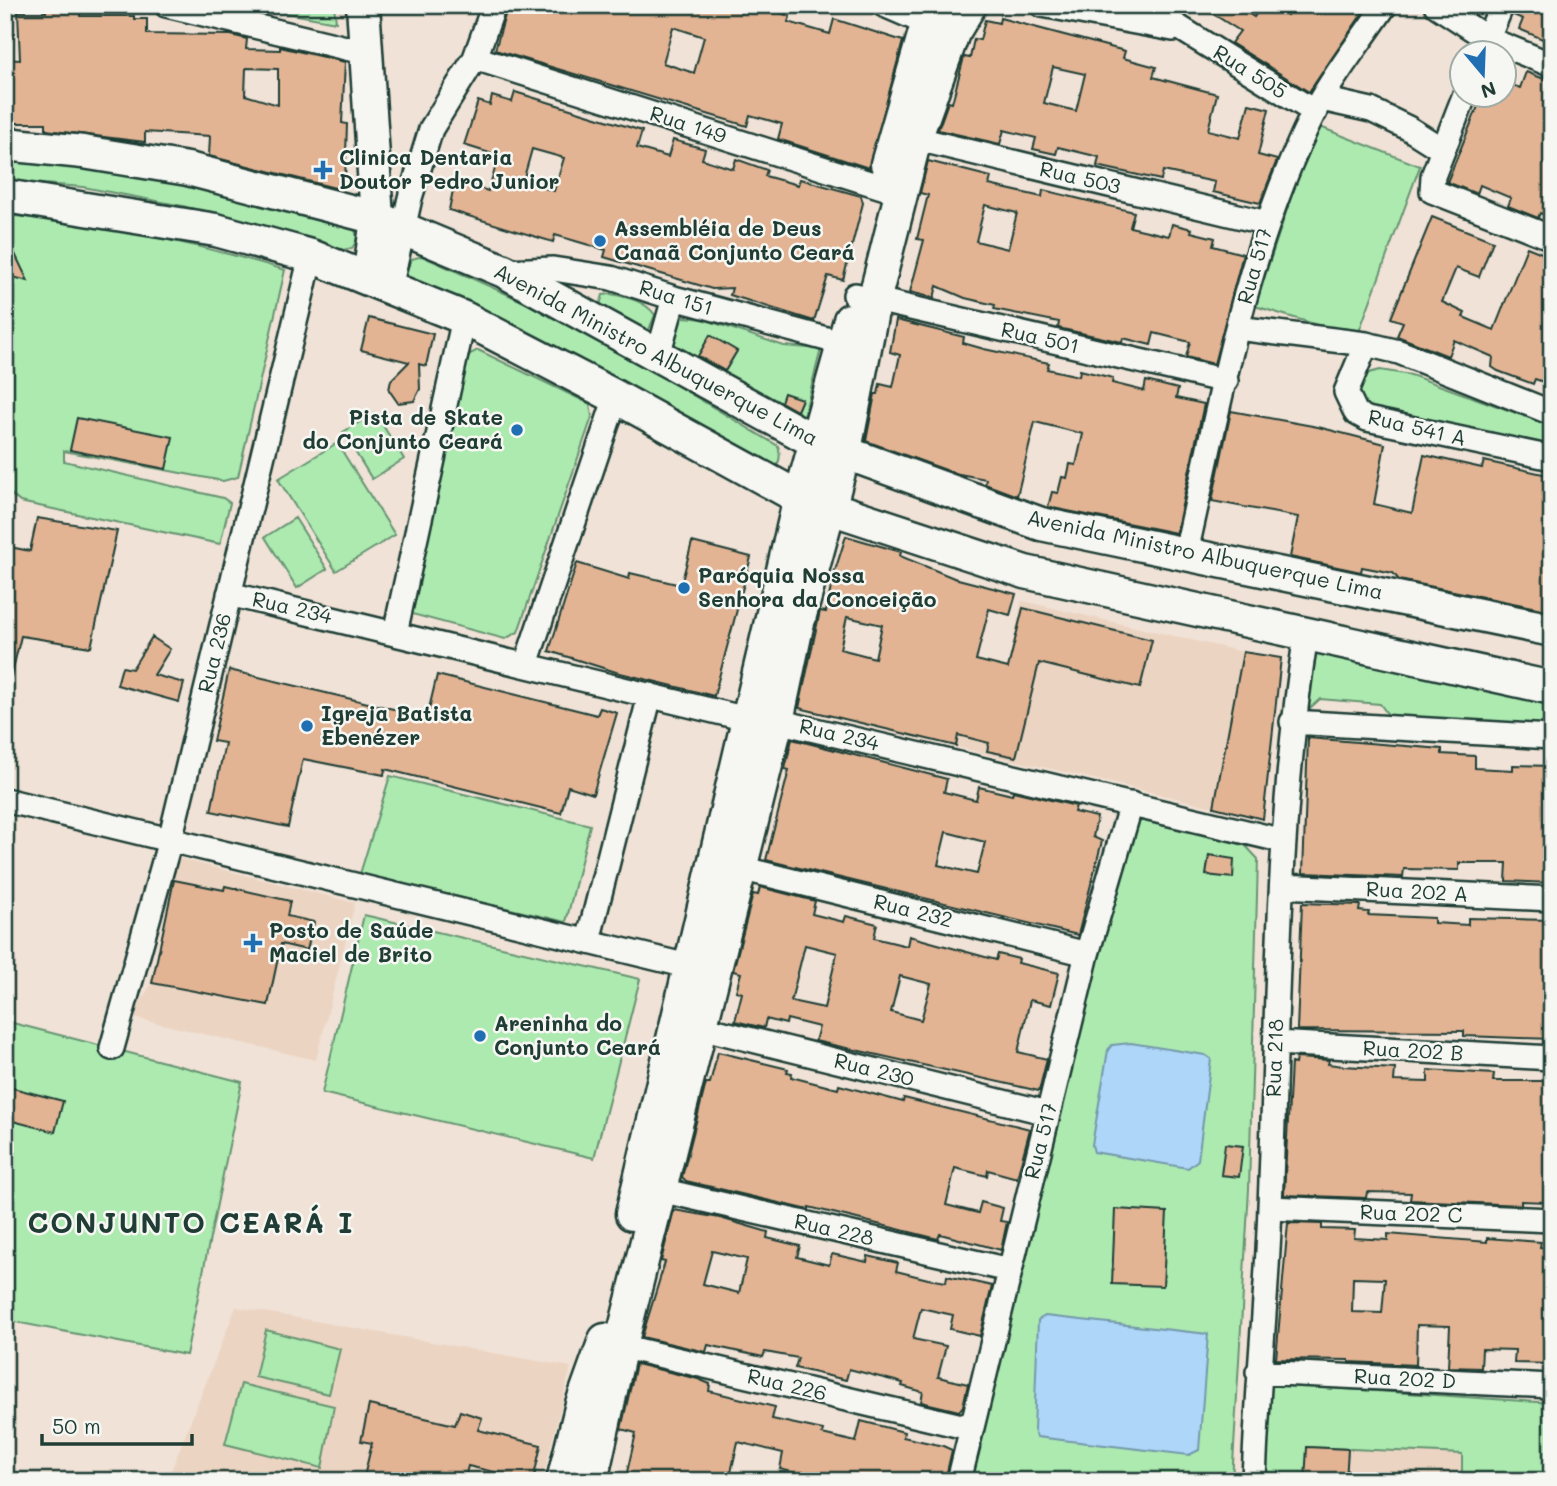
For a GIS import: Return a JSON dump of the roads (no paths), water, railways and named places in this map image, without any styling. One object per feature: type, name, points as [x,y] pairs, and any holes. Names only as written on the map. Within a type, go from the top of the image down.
[{"type":"street","points":[[166,5],[367,53]]},
{"type":"street","points":[[363,5],[390,224]]},
{"type":"street","points":[[379,283],[390,224],[431,129],[475,58],[494,5]]},
{"type":"street","points":[[884,5],[939,21],[970,5]]},
{"type":"street","name":"Rua 505","points":[[1042,5],[1186,32]]},
{"type":"street","name":"Rua 505","points":[[1143,5],[1318,106],[1371,110],[1408,128],[1443,150]]},
{"type":"street","name":"Rua 517","points":[[1186,552],[1237,328],[1267,223],[1318,106],[1385,5]]},
{"type":"street","points":[[1436,5],[1475,38]]},
{"type":"street","points":[[1488,38],[1502,5]]},
{"type":"street","points":[[563,1481],[582,1404],[612,1344],[660,1190],[700,1027],[711,933],[904,136],[939,21]]},
{"type":"street","points":[[1518,55],[1552,65]]},
{"type":"street","name":"Rua 149","points":[[475,58],[892,190]]},
{"type":"street","points":[[1460,108],[1433,176],[1432,191],[1552,238]]},
{"type":"street","name":"Rua 503","points":[[904,136],[1267,223]]},
{"type":"street","name":"Avenida Ministro Albuquerque Lima","points":[[5,144],[187,169],[390,224],[504,271],[831,446],[1041,524],[1186,552],[1552,631]]},
{"type":"street","points":[[5,196],[216,230],[311,256],[464,318],[815,502],[1025,572],[1552,688]]},
{"type":"street","name":"Rua 236","points":[[112,1048],[170,841],[311,256]]},
{"type":"street","name":"Rua 151","points":[[504,271],[553,269],[611,278],[674,298],[845,344]]},
{"type":"street","points":[[658,355],[674,298]]},
{"type":"street","points":[[831,446],[845,344],[865,298]]},
{"type":"street","name":"Rua 501","points":[[865,298],[1226,381]]},
{"type":"street","points":[[395,633],[464,318]]},
{"type":"street","points":[[1237,328],[1366,344],[1399,352],[1552,413]]},
{"type":"street","name":"Rua 541 A","points":[[1366,344],[1346,392],[1356,414],[1367,419],[1552,458]]},
{"type":"street","points":[[526,664],[617,397]]},
{"type":"street","name":"Rua 234","points":[[229,594],[650,695],[1284,841]]},
{"type":"street","name":"Rua 218","points":[[1254,1481],[1258,1372],[1270,1209],[1284,841],[1292,722],[1306,635]]},
{"type":"street","points":[[588,941],[650,695]]},
{"type":"street","points":[[591,1481],[612,1344],[666,1064],[692,967],[711,933],[740,868],[764,721]]},
{"type":"street","points":[[1292,722],[1552,737]]},
{"type":"street","points":[[5,800],[692,967]]},
{"type":"street","name":"Rua 517","points":[[959,1481],[1087,954],[1130,804]]},
{"type":"street","name":"Rua 232","points":[[740,868],[1087,954]]},
{"type":"street","name":"Rua 202 A","points":[[1282,886],[1552,899]]},
{"type":"street","name":"Rua 230","points":[[700,1027],[1048,1113]]},
{"type":"street","name":"Rua 202 B","points":[[1275,1043],[1552,1058]]},
{"type":"street","name":"Rua 228","points":[[660,1190],[1009,1270]]},
{"type":"street","name":"Rua 202 C","points":[[1270,1209],[1552,1220]]},
{"type":"street","name":"Rua 226","points":[[612,1344],[970,1428]]},
{"type":"street","name":"Rua 202 D","points":[[1258,1372],[1552,1386]]},
{"type":"water","points":[[1131,1043],[1205,1055],[1211,1059],[1198,1160],[1188,1168],[1094,1152],[1092,1145],[1108,1050],[1112,1045]]},
{"type":"water","points":[[1045,1316],[1208,1334],[1199,1450],[1189,1455],[1037,1437],[1034,1430],[1038,1320]]},
{"type":"place","name":"Clinica Dentaria Doutor Pedro Junior","points":[[323,170]]},
{"type":"place","name":"Assembléia de Deus Canaã Conjunto Ceará","points":[[600,241]]},
{"type":"place","name":"Pista de Skate do Conjunto Ceará","points":[[517,430]]},
{"type":"place","name":"Paróquia Nossa Senhora da Conceição","points":[[684,588]]},
{"type":"place","name":"Igreja Batista Ebenézer","points":[[307,726]]},
{"type":"place","name":"Posto de Saúde Maciel de Brito","points":[[253,943]]},
{"type":"place","name":"Areninha do Conjunto Ceará","points":[[480,1036]]},
{"type":"district","name":"CONJUNTO CEARÁ I","points":[[191,1223]]}]
